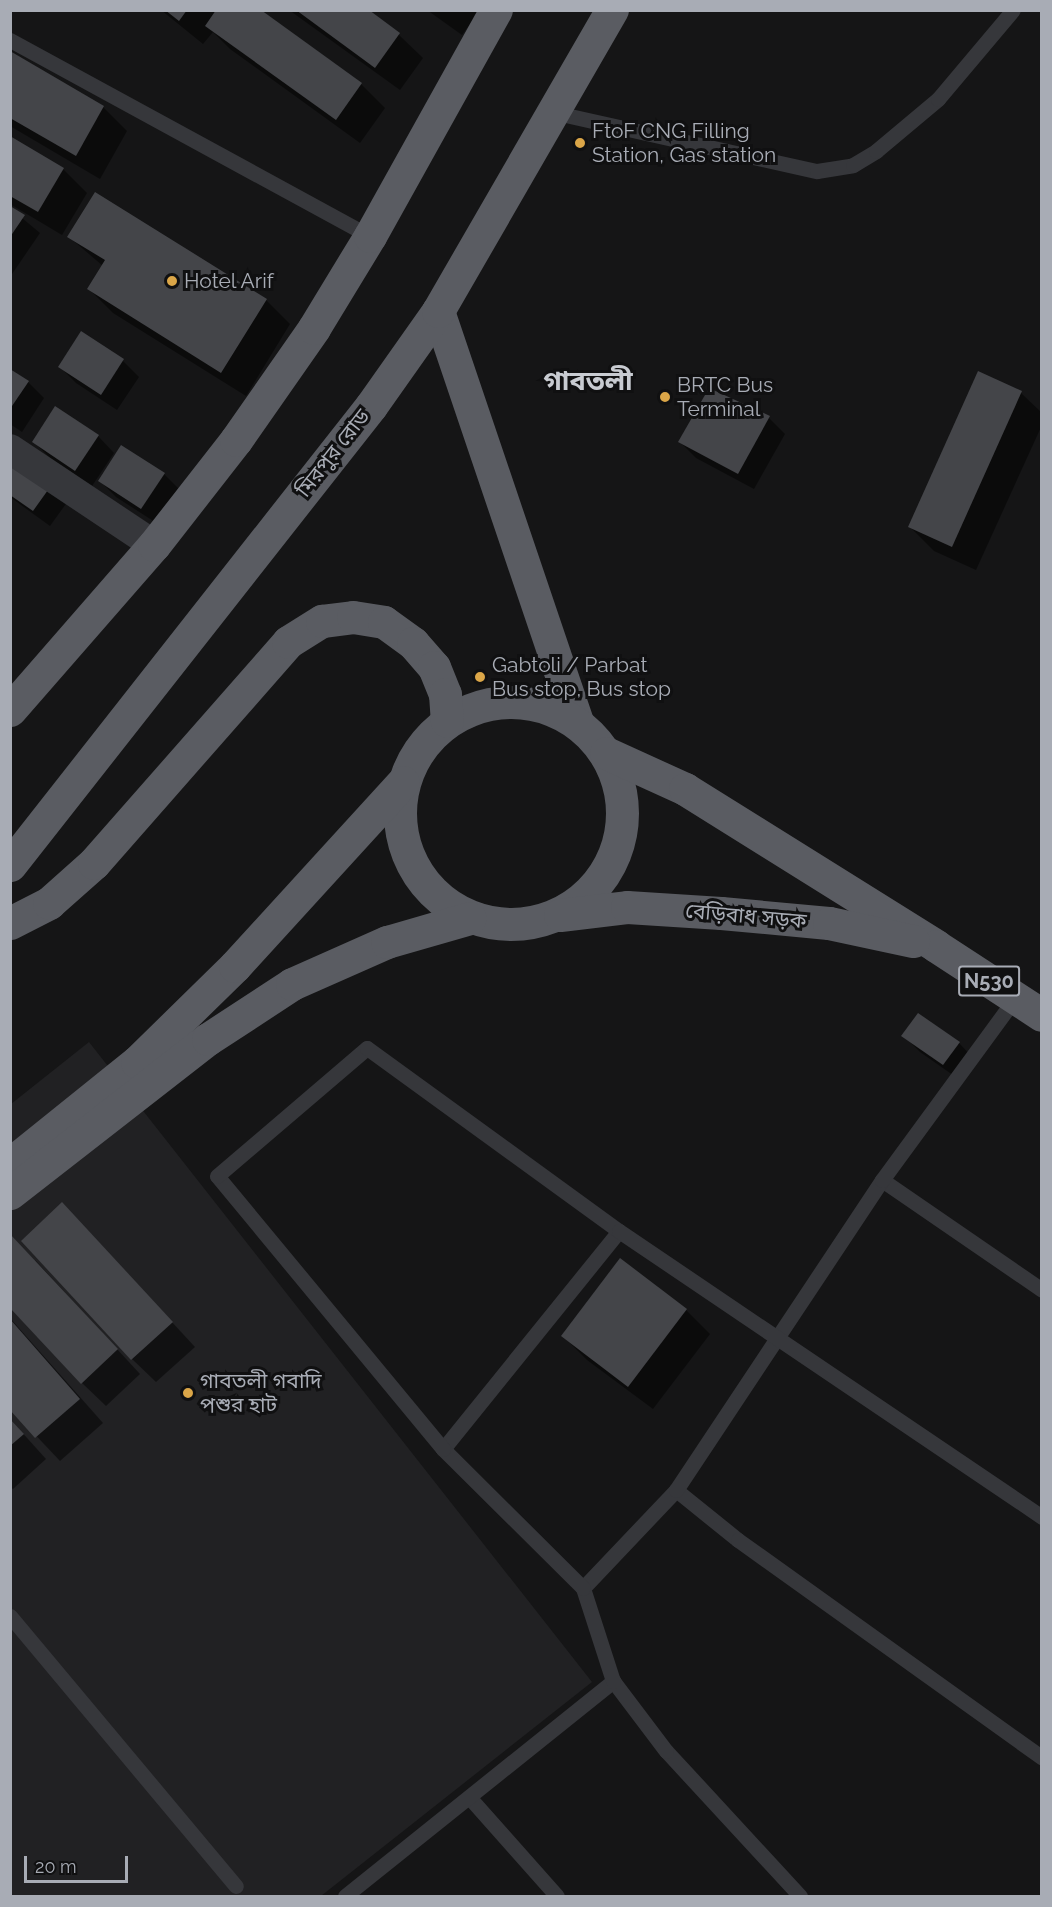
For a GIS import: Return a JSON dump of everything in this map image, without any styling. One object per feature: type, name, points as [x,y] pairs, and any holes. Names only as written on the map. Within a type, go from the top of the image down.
[{"type":"highway","points":[[10,710],[154,545],[236,440],[314,328],[370,236],[496,10]]},
{"type":"highway","name":"মিরপুর রোড","points":[[10,865],[371,406],[438,311],[612,10]]},
{"type":"highway","points":[[438,311],[577,722]]},
{"type":"highway","points":[[10,923],[50,903],[94,863],[288,642],[322,621],[353,617],[384,622],[413,643],[434,667],[445,694],[447,721]]},
{"type":"highway","points":[[512,700],[546,706],[577,722],[606,753],[620,788],[622,827],[610,863],[587,894],[555,916],[527,924],[498,924],[470,918],[441,901],[419,877],[404,848],[398,815],[403,782],[419,748],[447,721],[477,706],[512,700]]},
{"type":"highway","name":"বেড়িবাধ সড়ক","points":[[606,753],[685,789],[936,946],[1028,1007]]},
{"type":"highway","points":[[10,1164],[153,1046],[235,966],[403,782]]},
{"type":"highway","name":"বেড়িবাধ সড়ক","points":[[555,916],[627,907],[721,913],[829,923],[936,946]]},
{"type":"highway","points":[[10,1193],[208,1039],[292,984],[387,942],[470,918]]},
{"type":"street","points":[[10,449],[154,545]]},
{"type":"lane","points":[[552,112],[818,171],[852,165],[876,151],[938,99],[1013,10]]},
{"type":"lane","points":[[10,40],[370,236]]},
{"type":"lane","points":[[583,1588],[675,1490],[882,1180],[1028,1007]]},
{"type":"lane","points":[[800,1896],[666,1750],[613,1681],[583,1588],[443,1449],[217,1176],[367,1048],[619,1231],[1041,1517]]},
{"type":"lane","points":[[882,1180],[1041,1290]]},
{"type":"lane","points":[[443,1449],[619,1231]]},
{"type":"lane","points":[[675,1490],[738,1540],[1041,1758]]},
{"type":"lane","points":[[10,1616],[236,1886]]},
{"type":"lane","points":[[345,1896],[613,1681]]},
{"type":"lane","points":[[469,1797],[557,1896]]},
{"type":"shaded area","name":"গাবতলী গবাদি পশুর হাট","points":[[89,1042],[592,1682],[321,1896],[11,1896],[11,1104]]},
{"type":"building","points":[[165,10],[187,10],[179,21]]},
{"type":"building","points":[[216,10],[261,10],[362,83],[336,120],[205,26]]},
{"type":"building","points":[[296,10],[369,10],[400,33],[375,68]]},
{"type":"building","points":[[10,51],[104,106],[76,156],[10,118]]},
{"type":"building","points":[[10,136],[64,168],[38,212],[10,196]]},
{"type":"building","points":[[95,192],[267,299],[221,373],[87,289],[105,260],[67,237]]},
{"type":"building","points":[[10,206],[25,215],[10,237]]},
{"type":"building","points":[[81,331],[124,359],[101,395],[58,367]]},
{"type":"building","points":[[10,369],[29,381],[10,409]]},
{"type":"building","points":[[978,371],[1022,391],[952,547],[908,527]]},
{"type":"building","points":[[709,388],[770,416],[738,474],[678,442]]},
{"type":"building","points":[[55,406],[99,435],[75,471],[32,442]]},
{"type":"building","points":[[121,445],[165,473],[141,509],[98,481]]},
{"type":"building","points":[[10,463],[53,483],[33,511],[10,495]]},
{"type":"building","points":[[918,1013],[960,1042],[943,1065],[901,1036]]},
{"type":"building","points":[[62,1202],[173,1322],[131,1360],[21,1241]]},
{"type":"building","points":[[10,1234],[118,1349],[81,1384],[10,1308]]},
{"type":"building","points":[[620,1258],[687,1309],[628,1387],[561,1336]]},
{"type":"building","points":[[10,1319],[80,1399],[35,1438],[10,1410]]},
{"type":"building","points":[[10,1419],[24,1434],[10,1446]]},
{"type":"place","name":"FtoF CNG Filling Station, Gas station","points":[[580,143]]},
{"type":"place","name":"Hotel Arif","points":[[172,281]]},
{"type":"place","name":"BRTC Bus Terminal","points":[[665,397]]},
{"type":"place","name":"Gabtoli / Parbat Bus stop, Bus stop","points":[[480,677]]},
{"type":"place","name":"গাবতলী গবাদি পশুর হাট","points":[[188,1393]]},
{"type":"district","name":"গাবতলী","points":[[588,381]]}]
